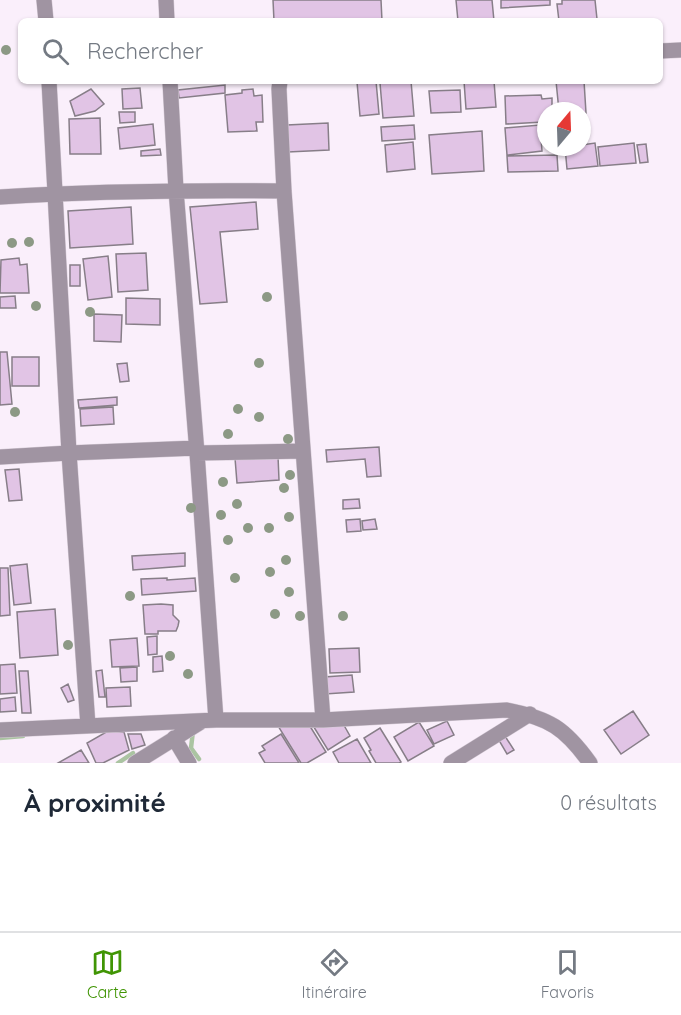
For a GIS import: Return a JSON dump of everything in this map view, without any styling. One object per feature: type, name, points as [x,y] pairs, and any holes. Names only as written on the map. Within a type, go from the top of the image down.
[{"type":"street","points":[[44,0],[46,18]]},
{"type":"street","points":[[166,0],[167,18]]},
{"type":"street","points":[[663,51],[681,50]]},
{"type":"street","points":[[49,84],[69,453],[88,726]]},
{"type":"street","points":[[170,84],[176,190],[197,450],[209,721]]},
{"type":"street","points":[[280,84],[284,191],[323,720]]},
{"type":"street","points":[[0,197],[176,190],[284,191]]},
{"type":"street","points":[[0,457],[197,450],[303,451]]},
{"type":"street","points":[[0,730],[209,721],[323,720],[507,710],[530,714],[547,721],[564,732],[579,747],[590,763]]},
{"type":"street","points":[[451,763],[530,714]]},
{"type":"street","points":[[135,763],[174,738],[209,721]]},
{"type":"street","points":[[174,738],[189,763]]},
{"type":"building","points":[[273,0],[381,0],[382,18],[274,18]]},
{"type":"building","points":[[456,0],[492,0],[494,18],[458,18]]},
{"type":"building","points":[[501,0],[550,0],[550,5],[501,8]]},
{"type":"building","points":[[562,0],[595,0],[597,18],[559,18],[557,4],[562,4]]},
{"type":"building","points":[[357,84],[376,84],[379,114],[360,116]]},
{"type":"building","points":[[380,84],[411,84],[414,116],[383,118]]},
{"type":"building","points":[[464,84],[494,84],[496,107],[466,109]]},
{"type":"building","points":[[556,84],[584,84],[585,102],[558,102]]},
{"type":"building","points":[[225,85],[225,93],[179,98],[178,90]]},
{"type":"building","points":[[140,88],[142,108],[123,109],[122,89]]},
{"type":"building","points":[[91,89],[104,104],[95,111],[75,116],[70,101]]},
{"type":"building","points":[[253,89],[254,96],[262,95],[263,122],[256,122],[257,131],[228,132],[225,95]]},
{"type":"building","points":[[460,90],[461,112],[431,113],[429,91]]},
{"type":"building","points":[[541,95],[542,99],[552,98],[552,102],[537,102],[537,122],[506,124],[505,96]]},
{"type":"building","points":[[119,112],[135,112],[135,122],[120,123]]},
{"type":"building","points":[[100,118],[101,154],[70,154],[69,119]]},
{"type":"building","points":[[328,123],[329,150],[288,152],[287,125]]},
{"type":"building","points":[[153,124],[155,145],[120,149],[118,128]]},
{"type":"building","points":[[414,125],[415,139],[382,141],[381,127]]},
{"type":"building","points":[[537,125],[537,152],[507,155],[505,128]]},
{"type":"building","points":[[482,131],[484,171],[432,174],[429,135]]},
{"type":"building","points":[[413,142],[415,169],[387,172],[385,145]]},
{"type":"building","points":[[595,143],[598,166],[567,169],[566,156],[591,156],[591,144]]},
{"type":"building","points":[[634,143],[636,163],[600,166],[598,147]]},
{"type":"building","points":[[646,144],[648,162],[640,163],[637,145]]},
{"type":"building","points":[[160,149],[161,155],[141,156],[141,151]]},
{"type":"building","points":[[507,156],[557,156],[558,171],[508,172]]},
{"type":"building","points":[[256,202],[258,229],[220,232],[227,302],[200,304],[190,207]]},
{"type":"building","points":[[131,207],[133,244],[70,248],[68,211]]},
{"type":"building","points":[[146,253],[148,290],[118,292],[116,254]]},
{"type":"building","points":[[108,256],[112,297],[88,300],[83,259]]},
{"type":"building","points":[[19,258],[20,265],[27,264],[29,293],[0,293],[1,260]]},
{"type":"building","points":[[70,265],[80,265],[80,286],[70,286]]},
{"type":"building","points":[[15,296],[16,308],[0,308],[0,297]]},
{"type":"building","points":[[126,298],[160,299],[160,325],[126,324]]},
{"type":"building","points":[[94,314],[122,315],[121,342],[94,341]]},
{"type":"building","points":[[0,352],[7,352],[12,404],[0,405]]},
{"type":"building","points":[[12,357],[39,357],[39,386],[12,386]]},
{"type":"building","points":[[127,363],[129,381],[120,382],[117,364]]},
{"type":"building","points":[[117,397],[117,405],[79,408],[78,400]]},
{"type":"building","points":[[113,407],[114,424],[81,426],[80,409]]},
{"type":"building","points":[[379,447],[381,476],[367,477],[365,459],[327,462],[326,450]]},
{"type":"building","points":[[278,456],[279,480],[237,483],[235,458]]},
{"type":"building","points":[[19,469],[22,500],[9,501],[5,470]]},
{"type":"building","points":[[359,499],[360,508],[343,509],[343,500]]},
{"type":"building","points":[[360,519],[361,531],[347,532],[346,520]]},
{"type":"building","points":[[375,519],[377,529],[363,530],[362,521]]},
{"type":"building","points":[[185,553],[185,566],[133,570],[132,556]]},
{"type":"building","points":[[27,564],[31,603],[14,605],[10,566]]},
{"type":"building","points":[[0,568],[8,568],[10,615],[0,616]]},
{"type":"building","points":[[167,578],[167,580],[195,578],[196,591],[142,595],[141,579]]},
{"type":"building","points":[[143,605],[173,605],[173,615],[179,621],[176,631],[145,634]]},
{"type":"building","points":[[55,609],[58,655],[20,658],[17,612]]},
{"type":"building","points":[[157,636],[157,654],[148,655],[147,637]]},
{"type":"building","points":[[137,638],[139,666],[112,667],[110,640]]},
{"type":"building","points":[[359,648],[360,672],[330,673],[329,649]]},
{"type":"building","points":[[162,656],[163,671],[153,672],[153,657]]},
{"type":"building","points":[[15,664],[17,693],[0,694],[0,665]]},
{"type":"building","points":[[137,667],[137,681],[121,682],[120,668]]},
{"type":"building","points":[[102,670],[105,697],[99,697],[96,671]]},
{"type":"building","points":[[19,671],[28,671],[31,713],[22,713]]},
{"type":"building","points":[[352,675],[354,692],[325,694],[324,677]]},
{"type":"building","points":[[68,684],[74,700],[68,702],[61,688]]},
{"type":"building","points":[[130,687],[131,706],[107,707],[106,688]]},
{"type":"building","points":[[15,697],[16,711],[0,712],[0,699]]},
{"type":"building","points":[[633,711],[649,735],[621,754],[604,730]]},
{"type":"building","points":[[341,720],[350,736],[328,750],[312,724]]},
{"type":"building","points":[[447,721],[454,735],[434,744],[427,730]]},
{"type":"building","points":[[419,722],[434,746],[408,761],[394,737]]},
{"type":"building","points":[[308,723],[326,752],[307,763],[301,763],[278,726]]},
{"type":"building","points":[[380,728],[401,762],[376,763],[364,738]]},
{"type":"building","points":[[108,731],[124,732],[129,750],[103,763],[96,763],[87,743]]},
{"type":"building","points":[[503,733],[514,750],[507,754],[497,737]]},
{"type":"building","points":[[128,734],[141,734],[145,745],[132,749]]},
{"type":"building","points":[[281,734],[299,763],[265,763],[259,753],[265,750],[262,746]]},
{"type":"building","points":[[357,739],[371,763],[339,763],[333,752]]},
{"type":"building","points":[[81,750],[89,763],[58,763]]},
{"type":"waterway","points":[[193,731],[191,748],[199,759]]},
{"type":"waterway","points":[[0,738],[23,736]]},
{"type":"waterway","points":[[118,763],[133,753]]}]
